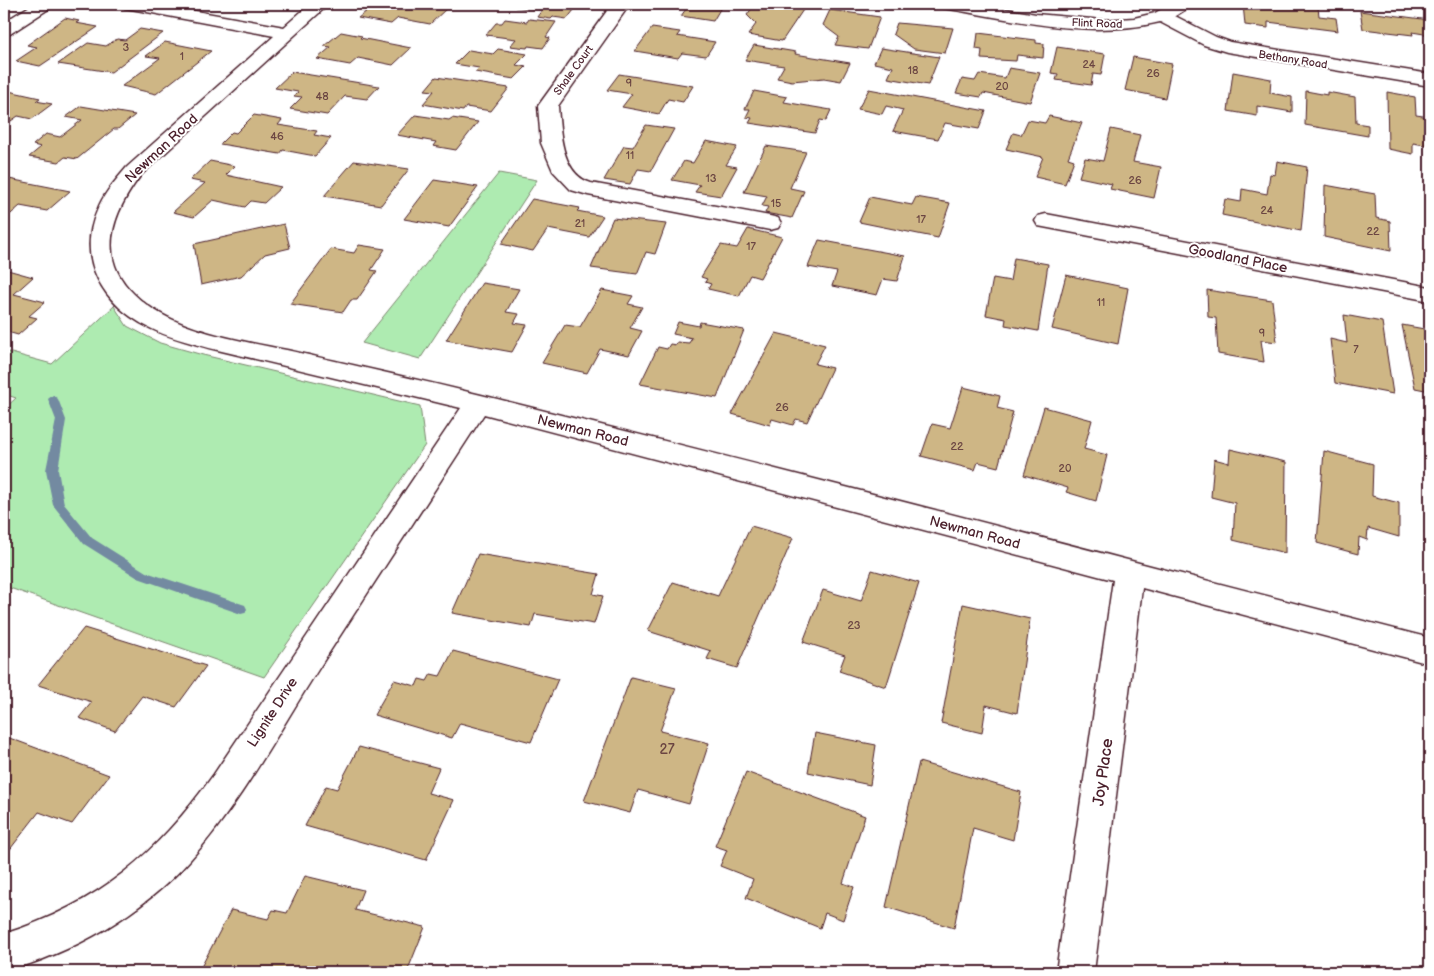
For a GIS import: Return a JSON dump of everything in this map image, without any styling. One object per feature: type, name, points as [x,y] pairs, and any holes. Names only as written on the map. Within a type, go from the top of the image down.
[{"type":"street","points":[[4,30],[44,4]]},
{"type":"street","points":[[131,4],[287,33]]},
{"type":"street","name":"Newman Road","points":[[320,4],[134,171],[115,193],[99,236],[100,252],[104,268],[111,283],[122,297],[142,313],[186,333],[478,403],[1430,651]]},
{"type":"street","name":"Shale Court","points":[[621,4],[548,106],[551,143],[563,171],[578,186],[770,223]]},
{"type":"street","name":"Flint Road","points":[[949,4],[1084,25],[1128,24],[1162,16],[1182,4]]},
{"type":"street","name":"Bethany Road","points":[[1162,16],[1210,42],[1227,47],[1430,80]]},
{"type":"street","name":"Goodland Place","points":[[1046,221],[1430,294]]},
{"type":"street","name":"Lignite Drive","points":[[4,953],[37,943],[67,930],[107,908],[162,864],[186,838],[237,766],[478,403]]},
{"type":"street","name":"Joy Place","points":[[1075,972],[1129,573]]},
{"type":"green space","points":[[499,173],[537,180],[420,359],[362,343]]},
{"type":"green space","points":[[114,306],[127,326],[160,343],[203,355],[420,406],[425,445],[264,677],[4,586],[4,409],[16,398],[4,394],[4,351],[52,364]]},
{"type":"building","points":[[369,4],[423,4],[447,8],[430,24],[398,18],[391,24],[358,18],[367,11],[361,11]]},
{"type":"building","points":[[518,4],[573,4],[568,9],[574,10],[567,19],[553,17],[551,19],[537,17],[542,10],[515,7]]},
{"type":"building","points":[[677,4],[723,4],[713,21],[681,16],[686,9]]},
{"type":"building","points":[[755,4],[807,4],[782,41],[748,35],[756,24],[747,15]]},
{"type":"building","points":[[1243,4],[1294,4],[1318,7],[1319,16],[1336,18],[1338,31],[1268,22],[1268,28],[1245,25]]},
{"type":"building","points":[[830,10],[880,17],[868,49],[835,45],[839,37],[823,25]]},
{"type":"building","points":[[1360,11],[1430,20],[1430,35],[1412,32],[1413,35],[1363,29]]},
{"type":"building","points":[[65,18],[79,21],[76,23],[98,27],[40,66],[16,61],[37,47],[27,45]]},
{"type":"building","points":[[505,19],[527,22],[529,19],[556,22],[546,37],[550,38],[543,48],[528,46],[527,48],[510,46],[516,39],[486,35],[496,23],[502,23]]},
{"type":"building","points":[[897,23],[953,28],[945,53],[914,49],[893,34]]},
{"type":"building","points":[[652,28],[680,32],[677,36],[715,42],[706,56],[682,53],[678,58],[635,51]]},
{"type":"building","points":[[140,29],[163,33],[111,72],[58,64],[88,43],[106,46],[117,39],[125,40]]},
{"type":"building","points":[[341,32],[362,36],[360,38],[411,48],[393,65],[358,58],[350,65],[317,59],[331,47],[324,46]]},
{"type":"building","points":[[978,33],[1036,40],[1036,43],[1044,44],[1043,58],[1017,55],[1016,61],[981,59],[982,50],[976,49]]},
{"type":"building","points":[[165,42],[211,51],[156,94],[122,86],[160,58],[146,56]]},
{"type":"building","points":[[754,45],[850,63],[841,81],[824,78],[792,81],[777,78],[784,66],[745,60]]},
{"type":"building","points":[[1057,47],[1105,54],[1101,75],[1093,74],[1091,85],[1056,80],[1058,74],[1051,73]]},
{"type":"building","points":[[881,48],[939,57],[928,85],[888,78],[893,67],[874,63]]},
{"type":"building","points":[[498,49],[527,54],[516,65],[526,67],[514,79],[475,72],[479,68],[455,64],[469,50],[493,54]]},
{"type":"building","points":[[1133,57],[1172,64],[1165,98],[1125,90]]},
{"type":"building","points":[[1009,68],[1040,73],[1030,102],[983,93],[981,97],[956,93],[962,79],[975,81],[979,74],[1005,78]]},
{"type":"building","points":[[292,72],[379,86],[367,99],[345,96],[327,115],[290,109],[302,97],[294,96],[298,92],[275,88]]},
{"type":"building","points":[[1233,72],[1271,79],[1270,93],[1292,97],[1292,112],[1257,106],[1257,116],[1228,111]]},
{"type":"building","points":[[619,74],[693,86],[683,102],[668,99],[659,114],[622,107],[632,94],[607,90]]},
{"type":"building","points":[[436,77],[509,88],[491,111],[466,107],[463,111],[423,104],[434,91],[425,90]]},
{"type":"building","points":[[869,89],[986,111],[979,129],[945,123],[938,139],[893,131],[903,110],[886,106],[882,114],[858,109]]},
{"type":"building","points":[[4,90],[40,98],[36,101],[52,104],[32,119],[18,116],[11,121],[4,120]]},
{"type":"building","points":[[754,91],[787,97],[784,102],[831,110],[826,121],[820,120],[815,133],[749,123],[752,118],[746,117],[750,109],[745,109]]},
{"type":"building","points":[[1306,91],[1327,95],[1327,92],[1355,97],[1356,123],[1368,125],[1368,136],[1305,125]]},
{"type":"building","points":[[1387,92],[1415,97],[1416,115],[1430,117],[1430,146],[1413,143],[1413,154],[1388,149]]},
{"type":"building","points":[[81,106],[135,115],[118,129],[114,129],[77,159],[65,157],[59,162],[29,157],[41,147],[33,145],[46,134],[60,137],[82,120],[66,117]]},
{"type":"building","points":[[254,115],[282,120],[278,125],[317,131],[314,135],[331,138],[315,156],[283,150],[280,154],[220,144],[232,132],[236,133]]},
{"type":"building","points":[[415,115],[478,122],[456,150],[433,146],[436,142],[397,135]]},
{"type":"building","points":[[1049,116],[1082,123],[1068,158],[1074,160],[1065,184],[1035,177],[1043,157],[1006,149],[1013,133],[1021,135],[1028,120],[1045,123]]},
{"type":"building","points":[[646,125],[674,129],[651,171],[638,169],[630,184],[604,180],[624,146],[633,147]]},
{"type":"building","points":[[1111,129],[1140,135],[1133,162],[1161,167],[1154,198],[1110,189],[1112,184],[1079,177],[1085,158],[1103,161]]},
{"type":"building","points":[[706,141],[737,147],[726,165],[737,167],[721,196],[695,192],[700,185],[672,180],[684,161],[693,163]]},
{"type":"building","points":[[766,146],[806,152],[790,188],[804,191],[792,218],[765,213],[768,207],[762,206],[767,196],[744,192]]},
{"type":"building","points":[[210,161],[235,166],[226,175],[281,187],[264,203],[251,201],[245,207],[213,200],[194,217],[173,212],[205,183],[190,180]]},
{"type":"building","points":[[354,161],[409,169],[381,205],[324,196]]},
{"type":"building","points":[[1277,161],[1307,167],[1301,231],[1222,215],[1225,199],[1241,202],[1242,189],[1267,194],[1270,174],[1275,175]]},
{"type":"building","points":[[4,178],[70,191],[47,211],[20,206],[4,220]]},
{"type":"building","points":[[434,180],[478,187],[449,227],[404,219]]},
{"type":"building","points":[[1325,185],[1375,194],[1376,218],[1390,221],[1391,251],[1324,237]]},
{"type":"building","points":[[870,197],[912,205],[916,197],[950,203],[938,238],[859,222]]},
{"type":"building","points":[[532,199],[580,208],[577,211],[603,216],[589,237],[548,229],[533,251],[501,244]]},
{"type":"building","points":[[613,218],[666,224],[655,254],[646,252],[637,274],[591,268]]},
{"type":"building","points":[[284,224],[290,248],[265,254],[241,276],[201,285],[194,244]]},
{"type":"building","points":[[748,229],[782,237],[760,278],[750,275],[739,296],[708,289],[711,284],[705,282],[707,279],[701,277],[721,245],[737,248]]},
{"type":"building","points":[[819,240],[905,256],[897,281],[883,279],[877,295],[832,286],[837,272],[808,267]]},
{"type":"building","points":[[359,245],[385,249],[371,270],[377,271],[357,300],[351,300],[343,312],[290,304],[331,249],[354,253]]},
{"type":"building","points":[[1014,258],[1048,264],[1038,331],[1005,325],[1006,319],[986,315],[993,278],[1010,281]]},
{"type":"building","points":[[4,269],[33,277],[14,294],[45,302],[29,316],[37,318],[18,335],[4,331]]},
{"type":"building","points":[[1066,275],[1128,288],[1118,344],[1052,329]]},
{"type":"building","points":[[482,283],[519,289],[506,312],[519,314],[514,323],[527,325],[512,352],[446,340]]},
{"type":"building","points":[[602,290],[633,296],[628,304],[642,307],[630,328],[642,331],[629,355],[600,349],[587,373],[542,363],[565,325],[580,327]]},
{"type":"building","points":[[1207,290],[1272,300],[1277,342],[1261,340],[1264,362],[1218,354],[1216,318],[1208,317]]},
{"type":"building","points":[[1344,315],[1382,322],[1393,394],[1335,383],[1330,339],[1347,343]]},
{"type":"building","points":[[678,322],[699,326],[700,322],[744,330],[717,398],[640,384],[658,347],[667,349],[670,344],[676,345],[677,342],[689,343],[692,338],[673,334]]},
{"type":"building","points":[[1402,325],[1430,330],[1430,391],[1415,388]]},
{"type":"building","points":[[776,333],[825,345],[815,364],[832,368],[807,422],[796,419],[793,425],[772,419],[770,425],[732,414]]},
{"type":"building","points":[[963,387],[1000,396],[997,408],[1013,412],[998,467],[978,462],[975,470],[921,456],[932,424],[950,428]]},
{"type":"building","points":[[1044,407],[1092,420],[1084,449],[1107,455],[1096,501],[1066,492],[1068,488],[1024,475]]},
{"type":"building","points":[[1230,449],[1286,462],[1285,553],[1233,540],[1235,503],[1211,497],[1214,459],[1229,463]]},
{"type":"building","points":[[1324,451],[1373,464],[1372,496],[1399,503],[1399,537],[1368,528],[1367,540],[1359,537],[1358,554],[1317,543]]},
{"type":"building","points":[[751,526],[793,538],[737,668],[707,659],[711,651],[648,631],[673,582],[718,596]]},
{"type":"building","points":[[1425,531],[1430,532],[1430,575]]},
{"type":"building","points":[[478,554],[599,574],[593,594],[603,596],[594,624],[535,614],[531,627],[452,613]]},
{"type":"building","points":[[872,570],[919,583],[886,687],[839,671],[845,655],[803,642],[823,590],[861,601]]},
{"type":"building","points":[[963,604],[1030,619],[1017,713],[986,705],[982,733],[941,723]]},
{"type":"building","points":[[84,628],[206,666],[176,707],[142,696],[115,731],[79,718],[92,702],[38,685]]},
{"type":"building","points":[[453,651],[558,679],[531,742],[460,723],[452,738],[374,715],[394,680],[416,686],[419,679],[427,681],[431,674],[440,676]]},
{"type":"building","points":[[631,677],[676,688],[660,731],[709,743],[689,804],[638,790],[630,813],[584,801]]},
{"type":"building","points":[[815,733],[876,745],[870,785],[808,772]]},
{"type":"building","points":[[4,736],[109,775],[72,824],[39,812],[4,857]]},
{"type":"building","points":[[359,747],[439,768],[428,793],[454,800],[426,860],[305,826],[326,786],[337,789]]},
{"type":"building","points":[[919,762],[1021,792],[1013,840],[973,828],[954,928],[886,907]]},
{"type":"building","points":[[746,772],[865,816],[843,883],[854,887],[843,920],[825,913],[820,928],[746,898],[753,879],[720,866],[727,850],[715,846]]},
{"type":"building","points":[[305,876],[363,890],[355,910],[425,927],[407,972],[213,972],[200,969],[231,910],[268,919],[273,910],[287,913]]},
{"type":"waterway","points":[[53,399],[61,420],[52,470],[59,505],[88,541],[142,575],[241,609]]}]
